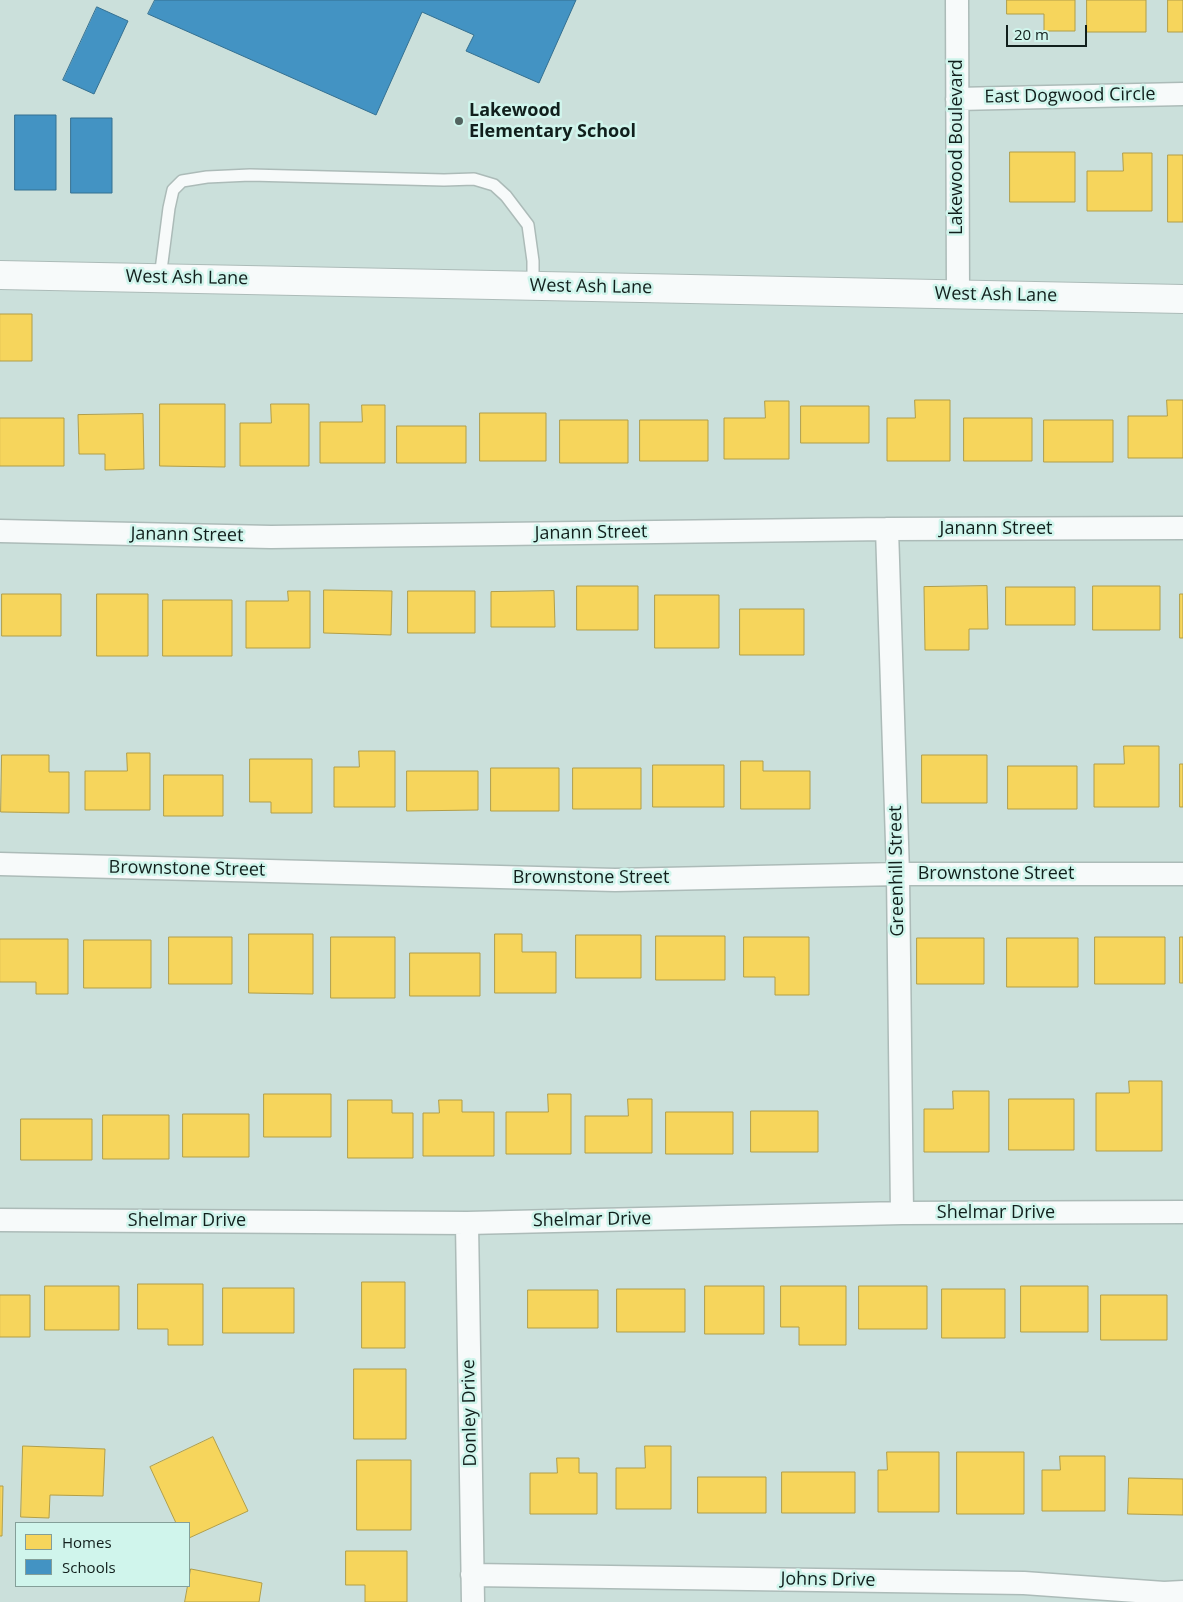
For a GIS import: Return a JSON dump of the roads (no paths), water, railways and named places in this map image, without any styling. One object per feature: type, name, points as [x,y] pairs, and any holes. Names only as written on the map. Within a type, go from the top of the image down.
[{"type":"street","name":"Lakewood Boulevard","points":[[957,0],[958,294]]},
{"type":"street","name":"East Dogwood Circle","points":[[957,99],[1183,94]]},
{"type":"street","name":"West Ash Lane","points":[[0,274],[1183,299]]},
{"type":"street","name":"Janann Street","points":[[0,531],[271,537],[888,529],[1183,528]]},
{"type":"street","name":"Greenhill Street","points":[[888,529],[898,874],[902,1213]]},
{"type":"street","name":"Brownstone Street","points":[[0,864],[615,880],[898,874],[1183,874]]},
{"type":"street","name":"Shelmar Drive","points":[[0,1220],[467,1223],[902,1213],[1183,1212]]},
{"type":"street","name":"Donley Drive","points":[[467,1223],[473,1602]]},
{"type":"street","name":"Johns Drive","points":[[472,1575],[1024,1583],[1164,1593],[1183,1592]]},
{"type":"lane","points":[[160,278],[173,190],[182,181],[207,177],[250,175],[444,180],[474,179],[494,185],[506,196],[528,225],[533,262],[532,286]]},
{"type":"place","name":"Lakewood Elementary School","points":[[459,121]]}]
